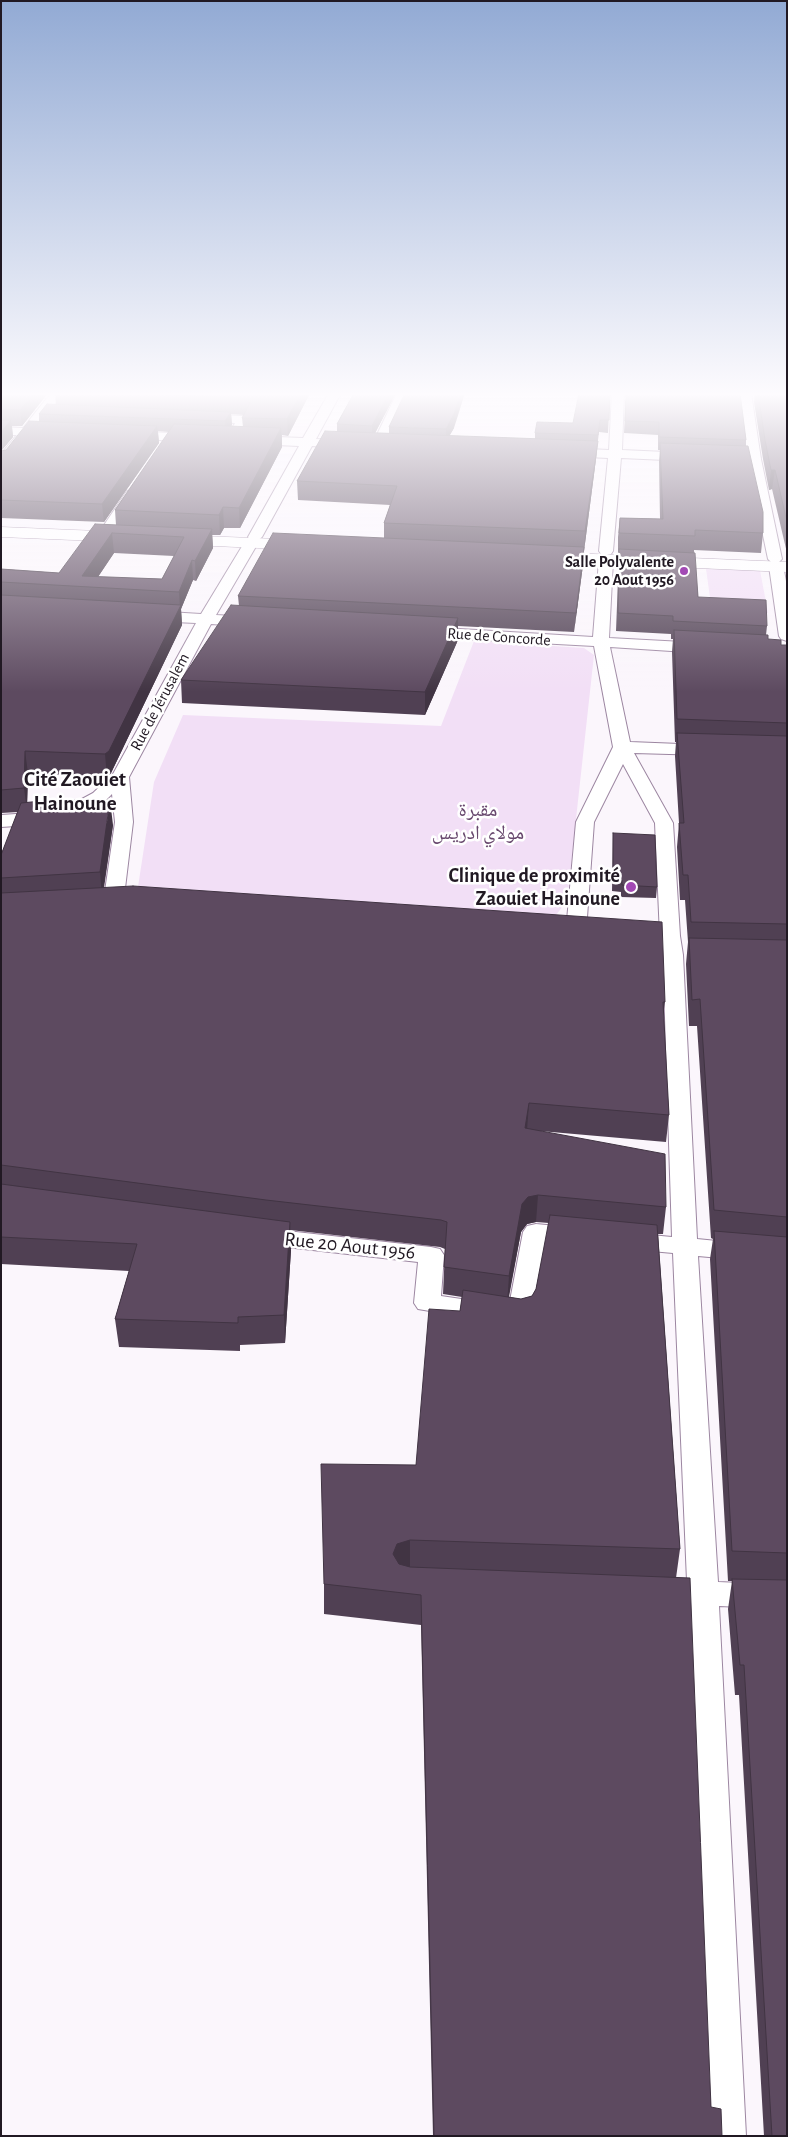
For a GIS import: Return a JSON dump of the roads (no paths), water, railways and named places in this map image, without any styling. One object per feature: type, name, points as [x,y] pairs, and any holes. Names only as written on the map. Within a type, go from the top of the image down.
[{"type":"street","points":[[107,531],[133,493]]},
{"type":"street","name":"Rue de Jérusalem","points":[[1,821],[47,818],[76,810],[99,797],[120,777],[206,619],[279,493]]},
{"type":"street","points":[[611,493],[600,643],[622,747],[664,823],[672,945],[727,2136]]},
{"type":"street","points":[[760,493],[781,563],[787,636]]},
{"type":"street","points":[[1,526],[148,535]]},
{"type":"street","points":[[1,532],[148,535],[322,543]]},
{"type":"street","points":[[530,552],[781,563]]},
{"type":"street","points":[[136,615],[265,622]]},
{"type":"street","name":"Rue de Concorde","points":[[413,632],[718,649]]},
{"type":"street","points":[[622,747],[719,750]]},
{"type":"street","points":[[576,931],[585,822],[622,747]]},
{"type":"street","points":[[120,777],[124,822],[103,905],[135,903]]},
{"type":"street","name":"Rue 20 Aout 1956","points":[[240,1234],[432,1255],[427,1303],[520,1317],[536,1232],[787,1256]]},
{"type":"street","points":[[664,1592],[787,1598]]},
{"type":"place","name":"Salle Polyvalente 20 Aout 1956","points":[[684,571]]},
{"type":"place","name":"Clinique de proximité Zaouiet Hainoune","points":[[631,887]]},
{"type":"district","name":"Cité Zaouiet Hainoune","points":[[75,792]]},
{"type":"park label","name":"مقبرة مولاي ادريس","points":[[478,822]]}]
